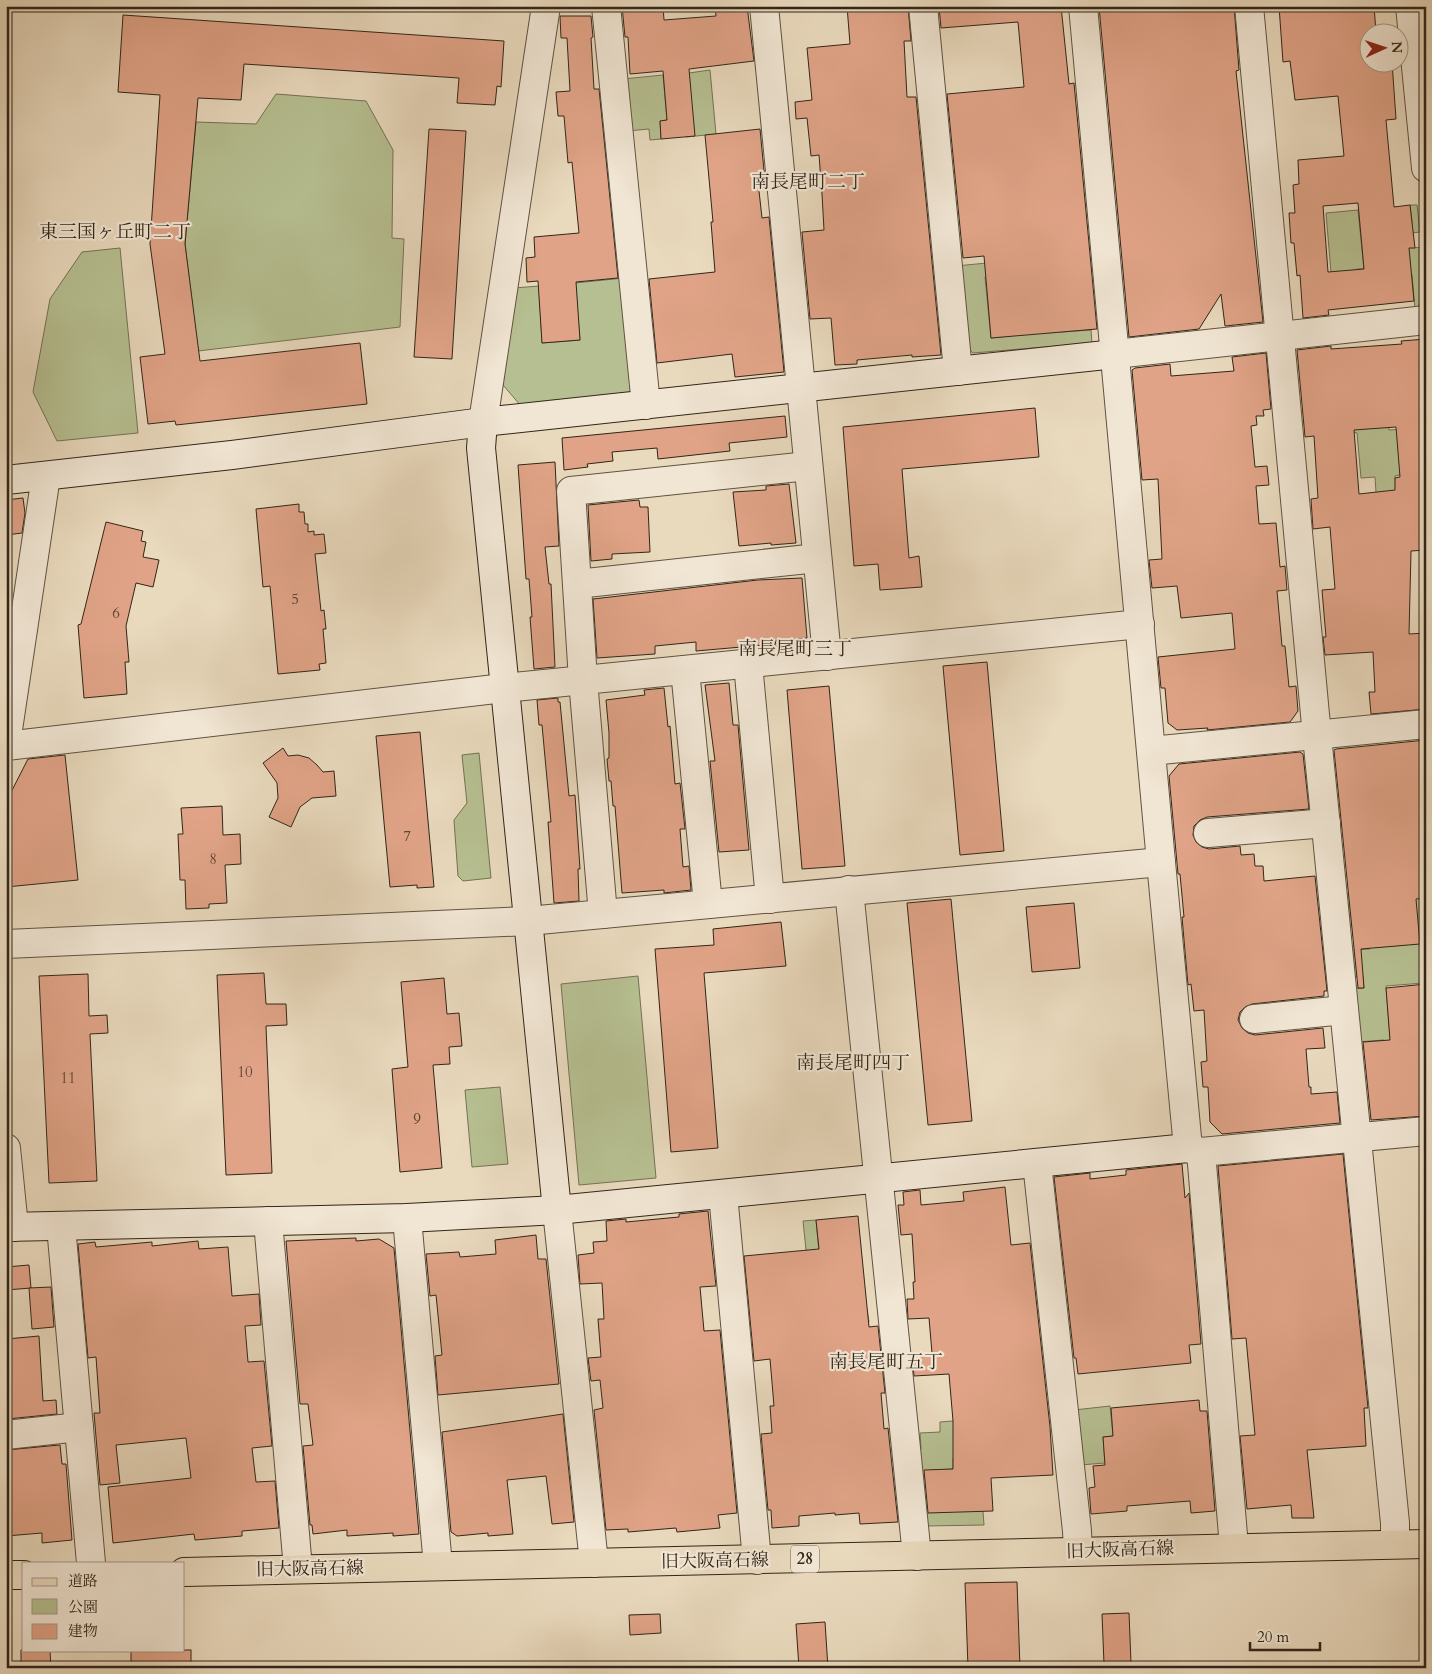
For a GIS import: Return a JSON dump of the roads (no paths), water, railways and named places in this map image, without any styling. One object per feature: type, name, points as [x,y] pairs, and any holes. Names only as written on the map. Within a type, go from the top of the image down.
[{"type":"main road","name":"旧大阪高石線","points":[[185,1572],[1426,1544]]},
{"type":"main road","points":[[6,1575],[22,1575]]},
{"type":"street","points":[[546,6],[483,422],[481,448],[594,1563]]},
{"type":"street","points":[[606,6],[646,405]]},
{"type":"street","points":[[764,6],[826,656]]},
{"type":"street","points":[[923,6],[958,371]]},
{"type":"street","points":[[1083,6],[1150,751],[1161,862],[1195,1150],[1234,1547]]},
{"type":"street","points":[[1249,6],[1317,736],[1394,1513],[1395,1544]]},
{"type":"street","points":[[1410,6],[1426,168]]},
{"type":"street","points":[[6,480],[232,455],[483,422],[1426,320]]},
{"type":"street","points":[[603,914],[583,680],[571,491],[808,466]]},
{"type":"street","points":[[46,476],[6,745],[504,688],[1140,624]]},
{"type":"street","points":[[577,584],[817,558]]},
{"type":"street","points":[[748,664],[770,899]]},
{"type":"street","points":[[685,670],[708,904]]},
{"type":"street","points":[[1150,751],[1426,724]]},
{"type":"street","points":[[1208,833],[1326,823]]},
{"type":"street","points":[[6,944],[528,921],[1161,862]]},
{"type":"street","points":[[848,890],[917,1556]]},
{"type":"street","points":[[1254,1019],[1344,1010]]},
{"type":"street","points":[[6,1148],[10,1227],[407,1218],[557,1210],[1037,1163],[1426,1131]]},
{"type":"street","points":[[1037,1163],[1078,1552]]},
{"type":"street","points":[[723,1194],[757,1560]]},
{"type":"street","points":[[407,1218],[438,1566]]},
{"type":"street","points":[[268,1221],[298,1570]]},
{"type":"street","points":[[61,1226],[91,1562]]},
{"type":"street","points":[[6,1435],[79,1427]]},
{"type":"district","name":"南長尾町二丁","points":[[808,182]]},
{"type":"district","name":"東三国ヶ丘町二丁","points":[[115,232]]},
{"type":"district","name":"南長尾町三丁","points":[[795,649]]},
{"type":"district","name":"南長尾町四丁","points":[[853,1063]]},
{"type":"district","name":"南長尾町五丁","points":[[886,1362]]}]
